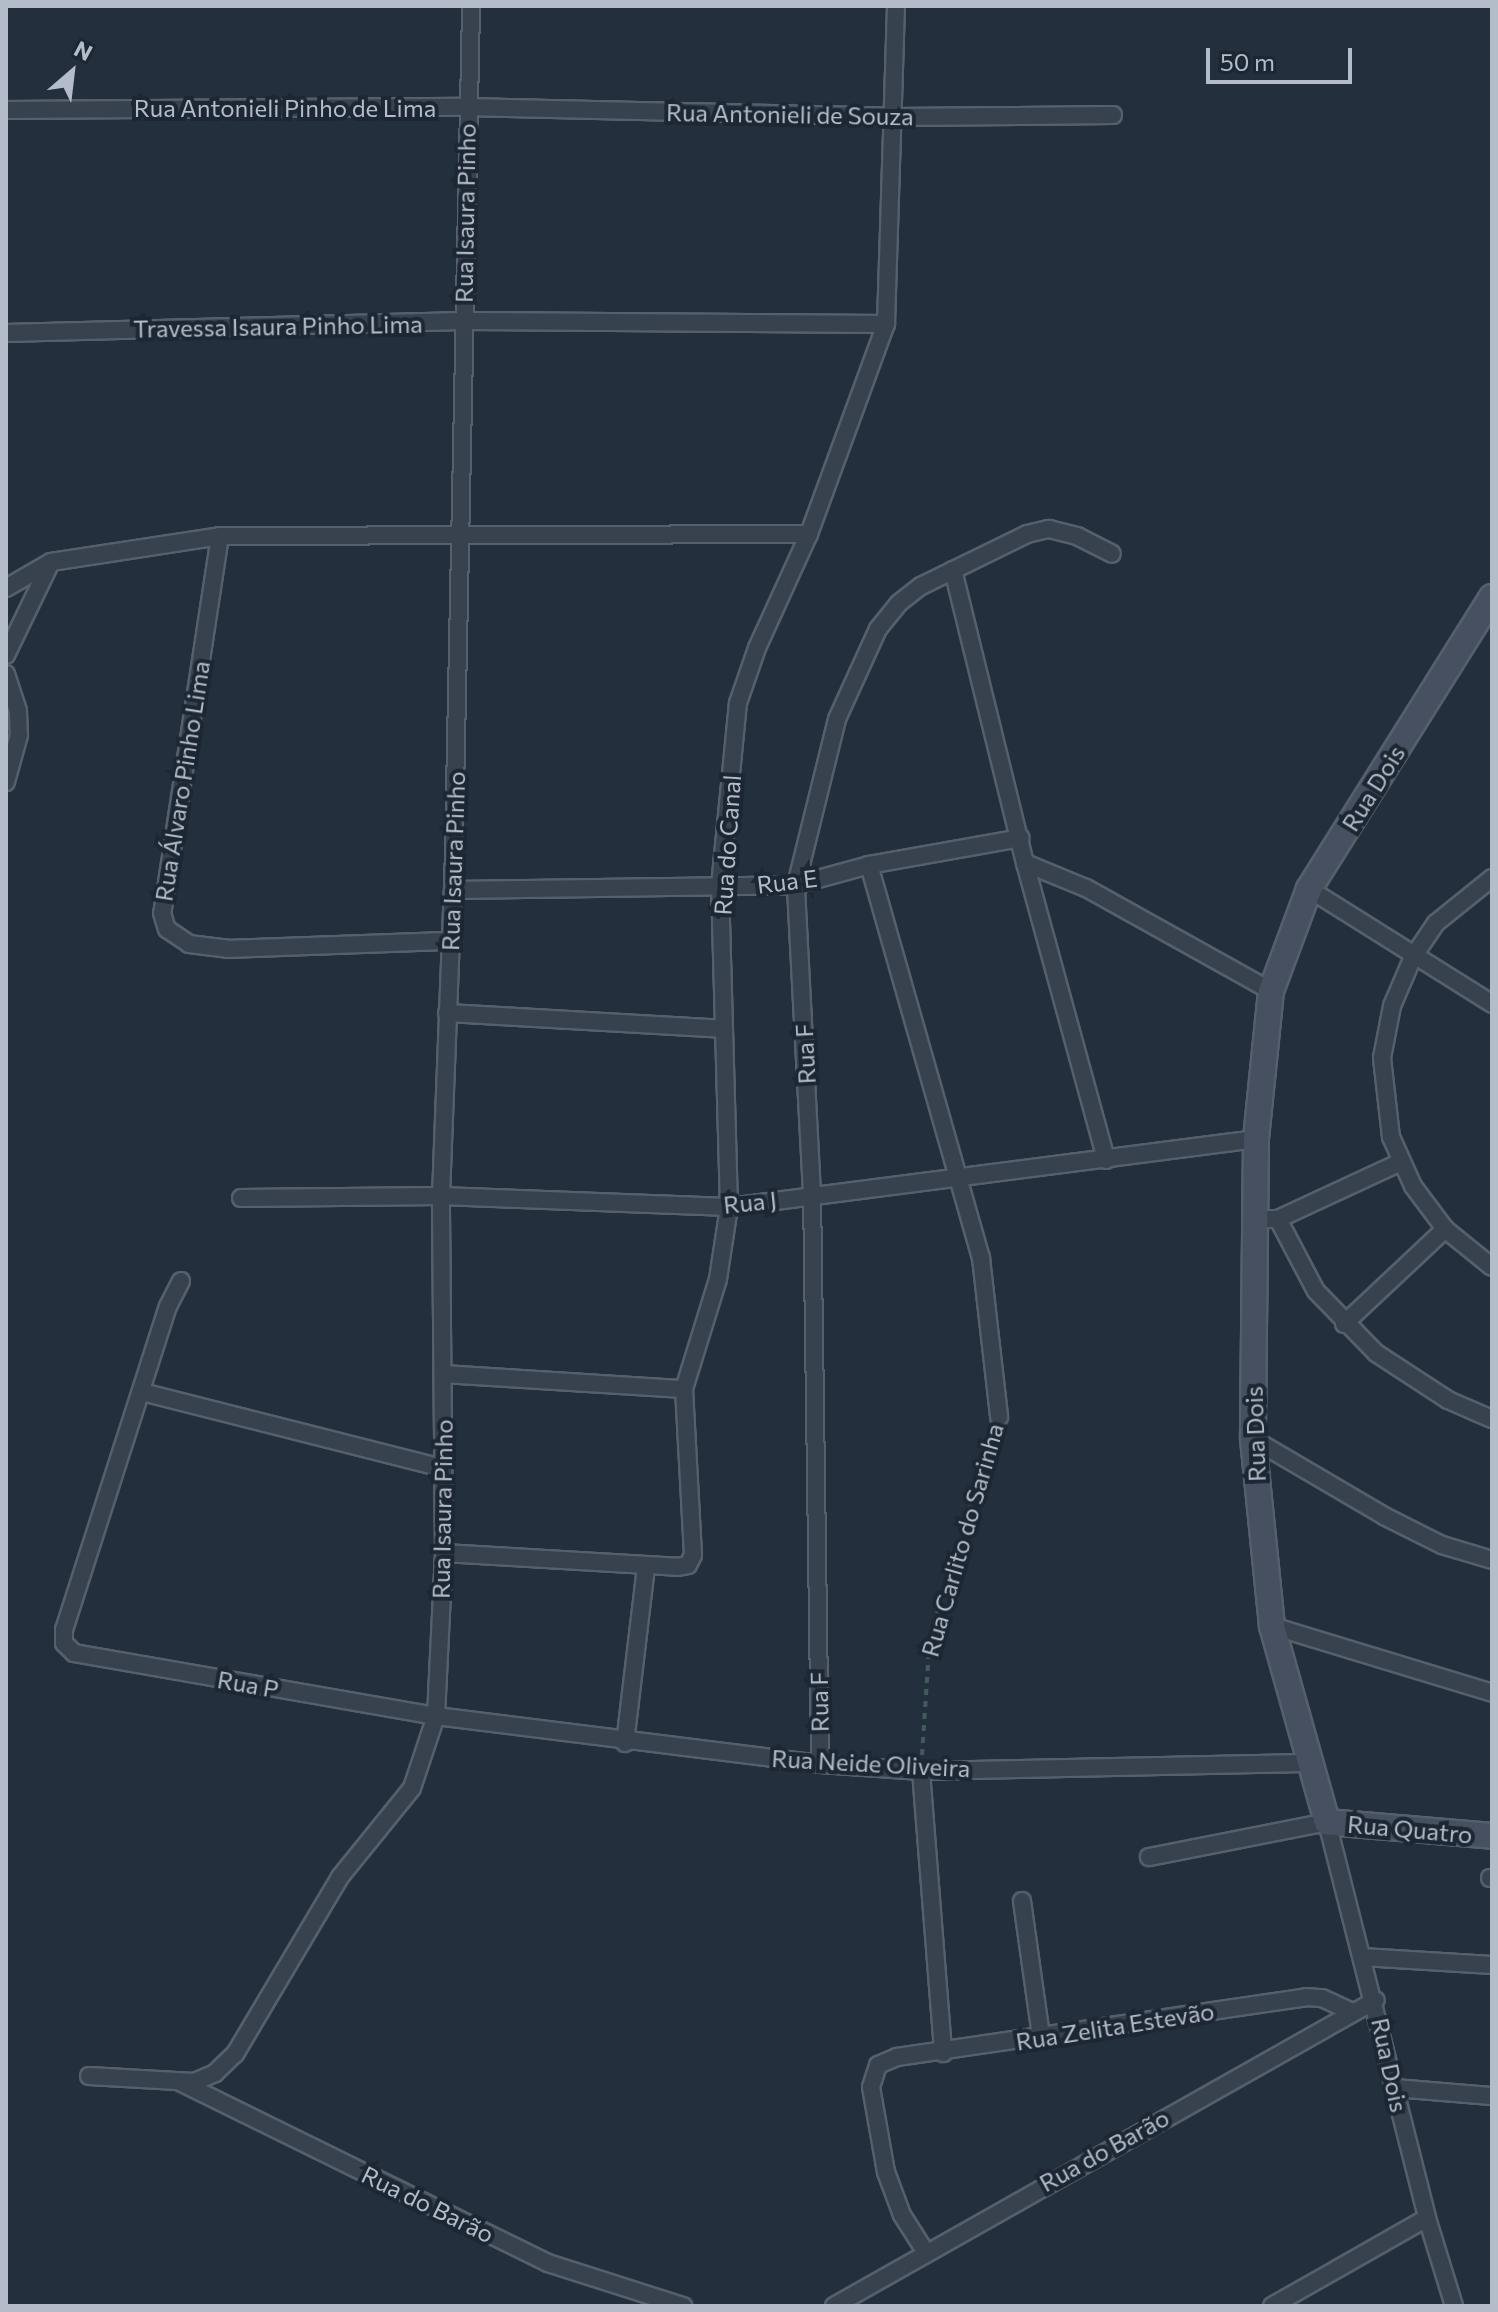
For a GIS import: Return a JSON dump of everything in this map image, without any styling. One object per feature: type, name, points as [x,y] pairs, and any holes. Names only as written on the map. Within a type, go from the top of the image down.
[{"type":"street","name":"Rua Isaura Pinho","points":[[182,2083],[215,2073],[255,2026],[340,1877],[412,1788],[436,1716],[444,1553],[441,1196],[453,890],[462,321],[471,6]]},
{"type":"street","name":"Rua do Canal","points":[[684,1389],[718,1279],[729,1207],[720,886],[738,703],[757,648],[809,534],[886,324],[896,6]]},
{"type":"street","name":"Rua Antonieli Pinho de Lima","points":[[6,110],[467,107]]},
{"type":"street","name":"Rua Antonieli de Souza","points":[[467,107],[893,117],[1113,115]]},
{"type":"street","name":"Travessa Isaura Pinho Lima","points":[[6,333],[462,321],[886,324]]},
{"type":"street","name":"Rua F","points":[[820,1764],[812,1194],[796,885],[837,719],[878,629],[899,603],[953,570],[1027,534],[1049,529],[1077,536],[1112,554]]},
{"type":"street","points":[[6,588],[51,562],[220,536],[809,534]]},
{"type":"street","name":"Rua Álvaro Pinho Lima","points":[[220,536],[162,913],[167,929],[189,944],[228,949],[451,941]]},
{"type":"street","points":[[6,655],[51,562]]},
{"type":"street","points":[[953,570],[1025,863],[1106,1160]]},
{"type":"street","name":"Rua Dois","points":[[1454,2306],[1427,2218],[1394,2088],[1376,2000],[1272,1626],[1253,1439],[1253,1219],[1256,1139],[1271,991],[1309,889],[1492,597]]},
{"type":"street","points":[[6,674],[18,711],[19,735],[6,782]]},
{"type":"street","name":"Rua E","points":[[453,890],[796,885],[869,865],[1021,838]]},
{"type":"street","points":[[1025,863],[1086,888],[1271,991]]},
{"type":"street","name":"Rua Carlito do Sarinha","points":[[869,865],[981,1258],[999,1417]]},
{"type":"street","points":[[1492,878],[1445,915],[1413,957],[1392,1006],[1382,1058],[1385,1111],[1401,1162],[1445,1229],[1492,1267]]},
{"type":"street","points":[[1309,889],[1492,1004]]},
{"type":"street","points":[[447,1013],[723,1029]]},
{"type":"street","name":"Rua J","points":[[241,1198],[441,1196],[729,1207],[959,1174],[1106,1160],[1256,1139]]},
{"type":"street","points":[[1253,1219],[1278,1219],[1401,1162]]},
{"type":"street","points":[[1278,1219],[1292,1255],[1344,1324],[1411,1379],[1492,1419]]},
{"type":"street","points":[[1344,1324],[1445,1229]]},
{"type":"street","points":[[181,1281],[168,1306],[142,1392],[443,1468]]},
{"type":"street","points":[[443,1374],[684,1389],[693,1555],[688,1565],[646,1566],[444,1553]]},
{"type":"street","name":"Rua P","points":[[142,1392],[64,1630],[64,1643],[87,1657],[436,1716]]},
{"type":"street","points":[[1253,1439],[1399,1524],[1442,1545],[1492,1560]]},
{"type":"street","points":[[625,1743],[646,1566]]},
{"type":"street","points":[[1272,1626],[1492,1693]]},
{"type":"street","name":"Rua Neide Oliveira","points":[[436,1716],[625,1743],[820,1764],[921,1771],[1308,1763]]},
{"type":"street","points":[[921,1771],[943,2053]]},
{"type":"street","points":[[1149,1857],[1327,1822]]},
{"type":"street","name":"Rua Quatro","points":[[1327,1822],[1492,1836]]},
{"type":"street","points":[[1022,1901],[1041,2036]]},
{"type":"street","points":[[1362,1957],[1492,1965]]},
{"type":"street","name":"Rua Zelita Estevão","points":[[925,2251],[902,2215],[886,2172],[871,2087],[878,2065],[1041,2036],[1306,1997],[1322,1998],[1350,2011]]},
{"type":"street","name":"Rua do Barão","points":[[834,2306],[925,2251],[1350,2011],[1376,2000]]},
{"type":"street","points":[[89,2076],[182,2083]]},
{"type":"street","name":"Rua do Barão","points":[[182,2083],[548,2263],[683,2306]]},
{"type":"street","points":[[1394,2088],[1492,2096]]},
{"type":"street","points":[[1272,2306],[1427,2218]]},
{"type":"path","name":"Rua Carlito do Sarinha","points":[[921,1771],[930,1636],[999,1417]]}]
